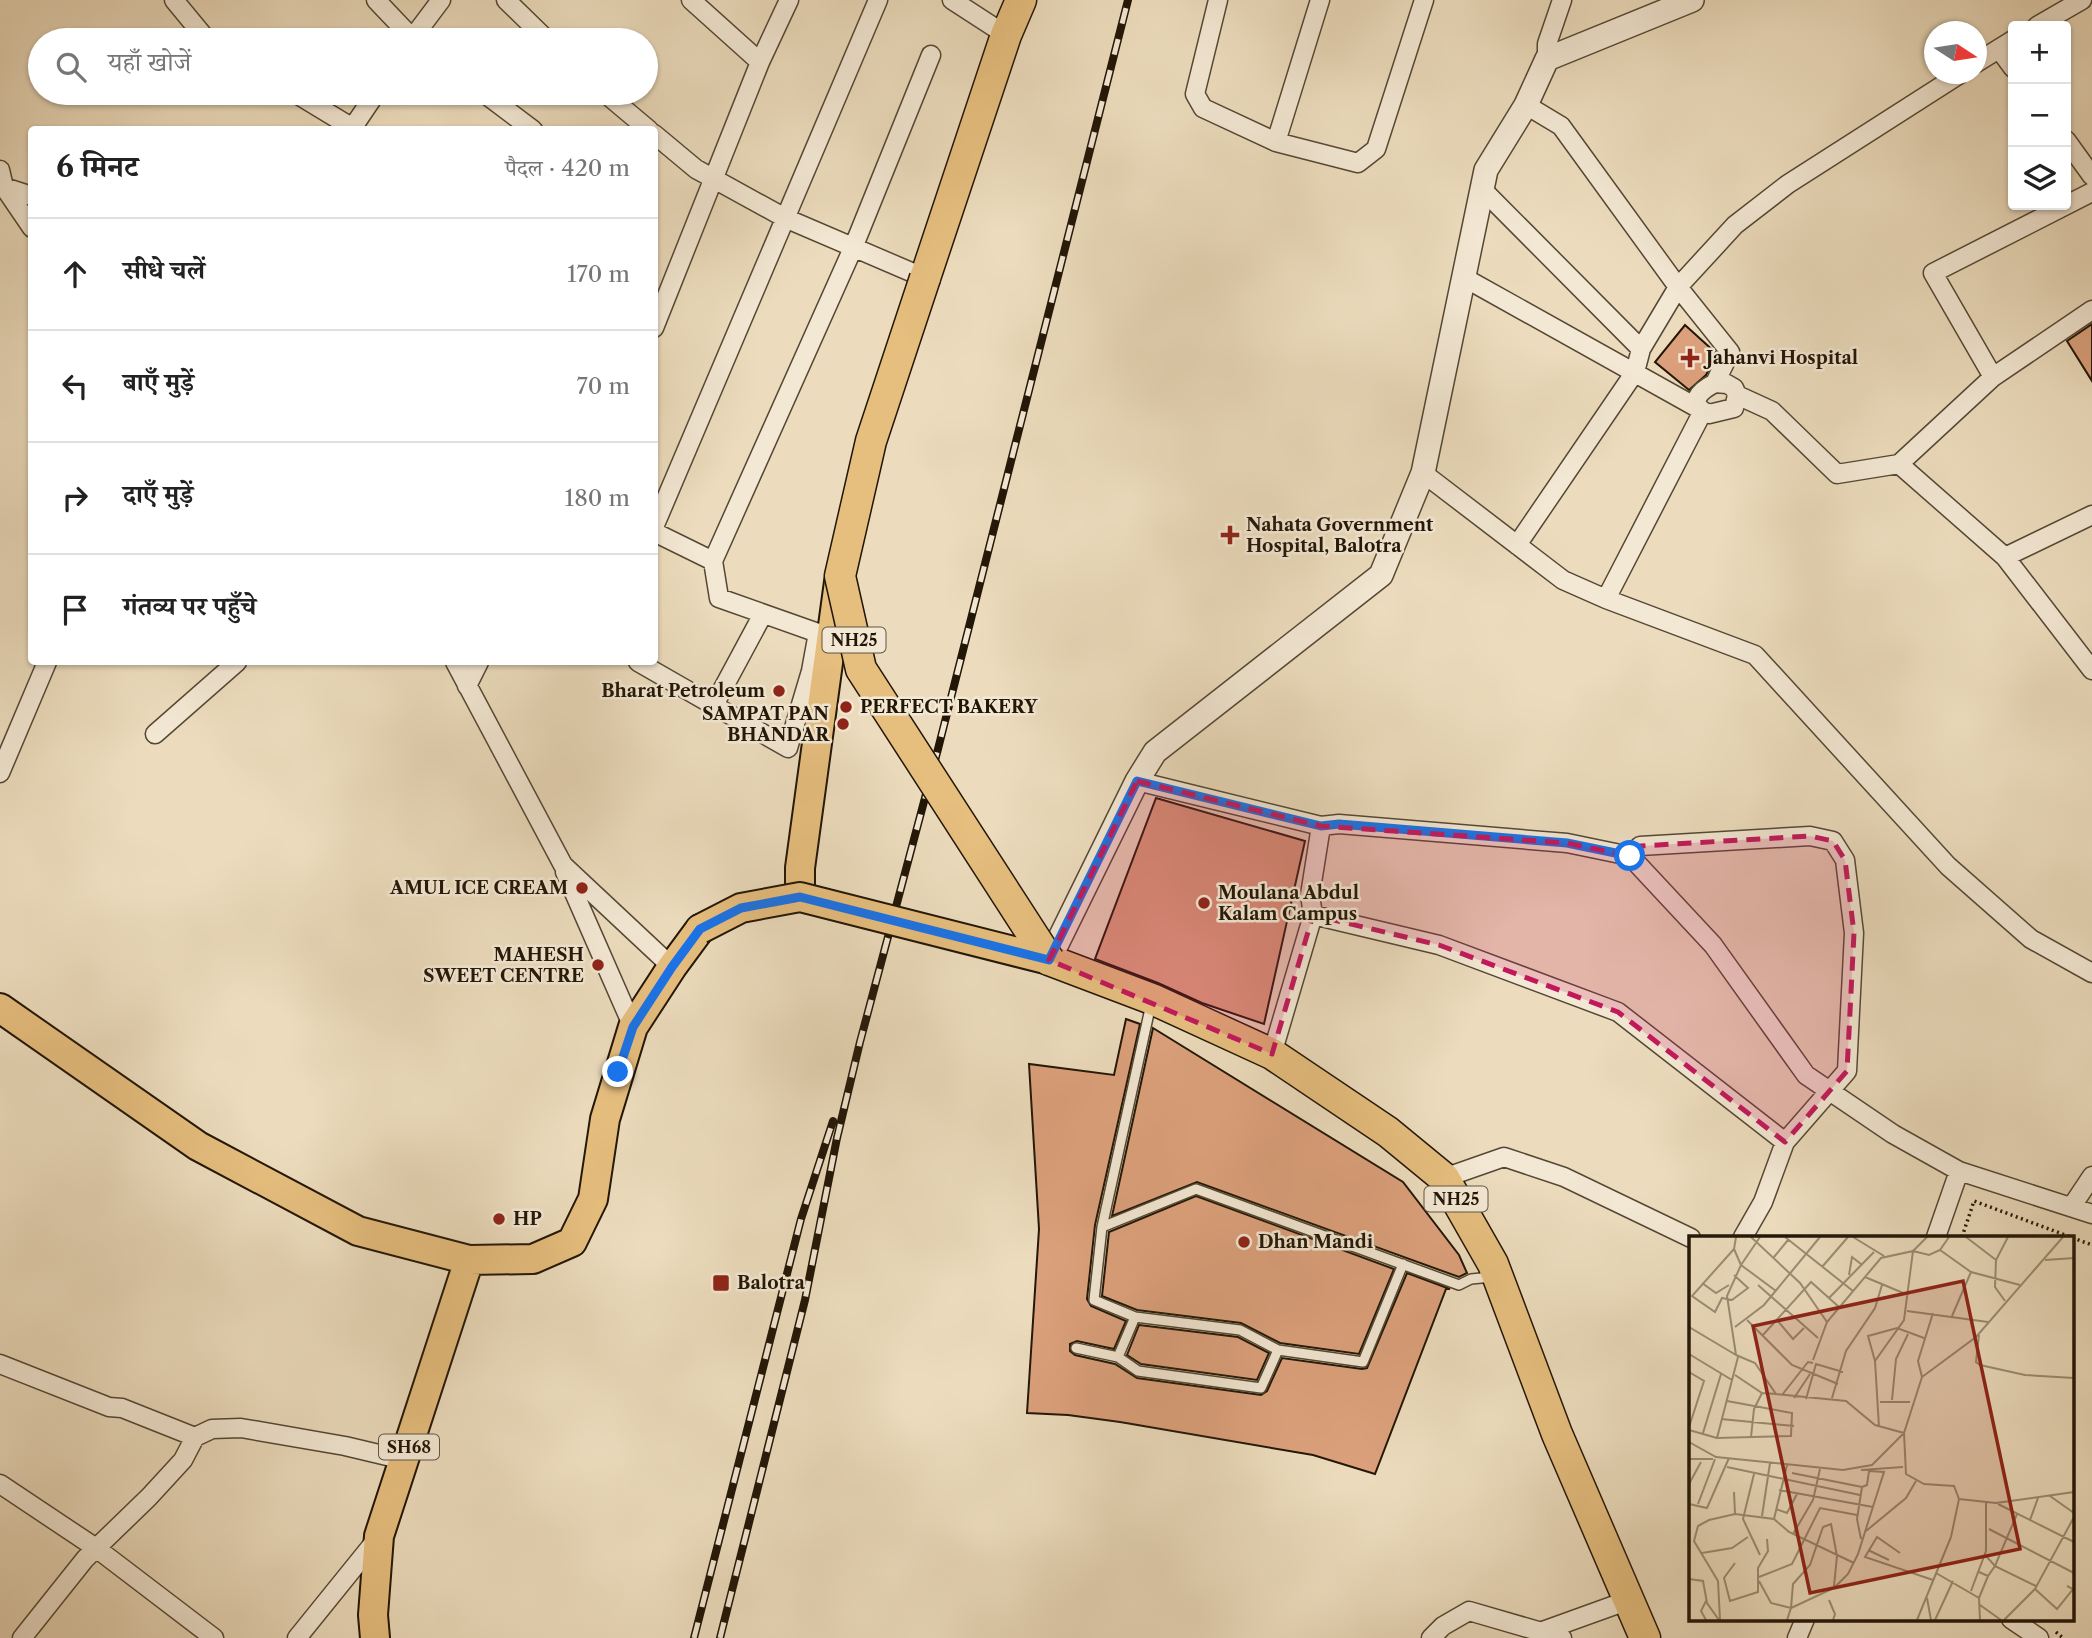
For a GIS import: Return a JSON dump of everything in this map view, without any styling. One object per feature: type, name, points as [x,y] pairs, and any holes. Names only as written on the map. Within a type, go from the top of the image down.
[{"type":"highway","name":"NH25","points":[[1021,0],[1006,36],[871,441],[840,576],[861,669],[1049,960],[1152,999],[1272,1054],[1388,1132],[1444,1178],[1497,1276],[1557,1434],[1645,1638]]},
{"type":"main road","points":[[800,897],[800,869],[840,576]]},
{"type":"main road","points":[[0,1009],[198,1146],[358,1231],[469,1260],[533,1259],[572,1242],[593,1199],[605,1119],[633,1027],[700,929],[741,908],[800,897],[1049,960]]},
{"type":"main road","name":"SH68","points":[[375,1638],[373,1615],[379,1536],[469,1260]]},
{"type":"street","points":[[174,0],[197,28]]},
{"type":"street","points":[[376,0],[401,28]]},
{"type":"street","points":[[421,28],[441,0]]},
{"type":"street","points":[[506,0],[535,28]]},
{"type":"street","points":[[691,0],[760,62]]},
{"type":"street","points":[[658,318],[760,62],[789,0]]},
{"type":"street","points":[[658,520],[878,0]]},
{"type":"street","points":[[952,0],[1006,36]]},
{"type":"street","points":[[1218,0],[1195,94],[1203,108],[1276,142],[1358,163],[1376,149],[1424,0]]},
{"type":"street","points":[[1276,142],[1320,0]]},
{"type":"street","points":[[1049,960],[1137,781],[1155,752],[1381,575],[1423,473],[1486,170],[1526,104],[1547,59],[1547,44],[1562,0]]},
{"type":"street","points":[[1547,59],[1692,0]]},
{"type":"street","points":[[2046,21],[2082,0]]},
{"type":"street","points":[[1987,56],[2006,44]]},
{"type":"street","points":[[643,665],[788,748],[811,671],[818,633],[719,598],[713,561],[853,248],[931,54]]},
{"type":"street","points":[[1517,545],[1635,372],[1641,349],[1678,287],[1735,225],[1787,184],[1944,84]]},
{"type":"street","points":[[1526,104],[1562,126],[1678,287],[1730,352],[1715,383],[1704,389],[1696,398],[1703,411]]},
{"type":"street","points":[[314,105],[348,126]]},
{"type":"street","points":[[355,126],[368,105]]},
{"type":"street","points":[[500,105],[528,126]]},
{"type":"street","points":[[619,105],[644,126]]},
{"type":"street","points":[[658,137],[696,169],[785,218],[925,278]]},
{"type":"street","points":[[2071,147],[2092,176]]},
{"type":"street","points":[[2,178],[28,194]]},
{"type":"street","points":[[2,178],[28,221]]},
{"type":"street","points":[[1482,189],[1641,349]]},
{"type":"street","points":[[1993,377],[1933,273],[2092,192]]},
{"type":"street","points":[[1463,277],[1703,411],[1715,414],[1734,408],[1737,395]]},
{"type":"street","points":[[1715,383],[1732,386],[1737,395],[1772,411],[1837,474],[1899,464],[1993,377],[2092,310]]},
{"type":"street","points":[[1606,599],[1703,411]]},
{"type":"street","points":[[1899,464],[2005,557],[2092,670]]},
{"type":"street","points":[[1423,473],[1563,580],[1755,655],[1948,866],[2031,939],[2092,973]]},
{"type":"street","points":[[2005,557],[2092,515]]},
{"type":"street","points":[[658,532],[713,561]]},
{"type":"street","points":[[713,707],[763,614]]},
{"type":"street","points":[[0,773],[46,665]]},
{"type":"street","points":[[155,734],[234,665]]},
{"type":"street","points":[[457,665],[563,865],[633,1027]]},
{"type":"street","points":[[467,685],[478,665]]},
{"type":"street","points":[[1137,781],[1321,826],[1339,824],[1567,843],[1630,856],[1713,945],[1806,1075],[1893,1134],[1959,1171],[2092,1214]]},
{"type":"street","points":[[1272,1054],[1313,915],[1310,895],[1321,826]]},
{"type":"street","points":[[1630,856],[1640,846],[1810,836],[1833,841],[1845,860],[1854,933],[1847,1071],[1785,1142],[1763,1202],[1744,1236]]},
{"type":"street","points":[[563,865],[672,967]]},
{"type":"street","points":[[1313,915],[1439,946],[1618,1012],[1785,1142]]},
{"type":"street","points":[[1444,1178],[1504,1157],[1564,1177],[1689,1237]]},
{"type":"street","points":[[1936,1236],[1959,1171]]},
{"type":"street","points":[[2073,1206],[2092,1176]]},
{"type":"street","points":[[0,1364],[195,1437]]},
{"type":"street","points":[[0,1378],[36,1379]]},
{"type":"street","points":[[22,1638],[96,1548],[183,1460],[195,1437],[212,1429],[241,1428],[345,1446],[404,1460]]},
{"type":"street","points":[[0,1484],[96,1548],[214,1638]]},
{"type":"street","points":[[297,1638],[379,1536]]},
{"type":"street","points":[[1543,1631],[1629,1600]]},
{"type":"street","points":[[1432,1638],[1443,1626],[1469,1611],[1562,1638]]},
{"type":"street","points":[[1797,1638],[1805,1620]]},
{"type":"street","points":[[2012,1620],[2039,1638]]},
{"type":"lane","points":[[1152,999],[1102,1227],[1094,1300],[1135,1317],[1240,1330],[1278,1350],[1363,1362],[1403,1264]]},
{"type":"lane","points":[[1102,1227],[1196,1189],[1459,1285],[1471,1279],[1497,1276]]},
{"type":"lane","points":[[1118,1357],[1135,1317]]},
{"type":"lane","points":[[1076,1348],[1118,1357],[1138,1371],[1261,1388],[1278,1350]]},
{"type":"path","points":[[1962,1236],[1974,1201],[2068,1236]]},
{"type":"path","points":[[2074,1238],[2092,1245]]},
{"type":"highlighted area","points":[[1137,781],[1321,826],[1567,843],[1630,856],[1640,846],[1810,836],[1833,841],[1845,860],[1854,933],[1847,1071],[1785,1142],[1618,1012],[1439,945],[1313,915],[1272,1054],[1049,960]]},
{"type":"building","points":[[2092,324],[2092,381],[2067,341]]},
{"type":"building","points":[[1685,325],[1717,354],[1706,375],[1689,390],[1655,362]]},
{"type":"building","name":"Moulana Abdul Kalam Campus","points":[[1156,798],[1305,841],[1264,1024],[1202,1003],[1095,959]]},
{"type":"building","points":[[1126,1019],[1140,1024],[1095,1225],[1087,1299],[1091,1306],[1126,1321],[1114,1349],[1077,1341],[1070,1344],[1070,1351],[1075,1355],[1115,1364],[1137,1378],[1261,1395],[1267,1391],[1282,1358],[1367,1368],[1407,1273],[1450,1289],[1446,1289],[1375,1474],[1313,1455],[1120,1422],[1027,1413],[1039,1229],[1029,1064],[1114,1075]]},
{"type":"building","points":[[1153,1028],[1403,1182],[1459,1255],[1467,1273],[1459,1277],[1197,1182],[1112,1216]]},
{"type":"building","points":[[1196,1196],[1394,1269],[1359,1354],[1280,1343],[1241,1323],[1137,1310],[1102,1296],[1109,1232]]},
{"type":"building","points":[[1139,1325],[1238,1337],[1269,1353],[1257,1380],[1141,1364],[1127,1355]]},
{"type":"railway","points":[[720,1638],[805,1300],[837,1138],[860,1042],[938,749],[1128,0]]},
{"type":"railway","points":[[694,1638],[801,1219],[833,1121]]},
{"type":"place","name":"Jahanvi Hospital","points":[[1690,358]]},
{"type":"place","name":"Nahata Government Hospital, Balotra","points":[[1230,535]]},
{"type":"place","name":"Bharat Petroleum","points":[[779,691]]},
{"type":"place","name":"PERFECT BAKERY","points":[[846,707]]},
{"type":"place","name":"SAMPAT PAN BHANDAR","points":[[843,724]]},
{"type":"place","name":"AMUL ICE CREAM","points":[[582,888]]},
{"type":"place","name":"Moulana Abdul Kalam Campus","points":[[1204,903]]},
{"type":"place","name":"MAHESH SWEET CENTRE","points":[[598,965]]},
{"type":"place","name":"HP","points":[[499,1219]]},
{"type":"place","name":"Dhan Mandi","points":[[1244,1242]]},
{"type":"place","name":"Balotra","points":[[721,1283]]},
{"type":"route","points":[[618,1072],[633,1027],[700,929],[741,908],[800,897],[1049,960],[1137,781],[1321,826],[1339,824],[1567,843],[1630,856]]}]
